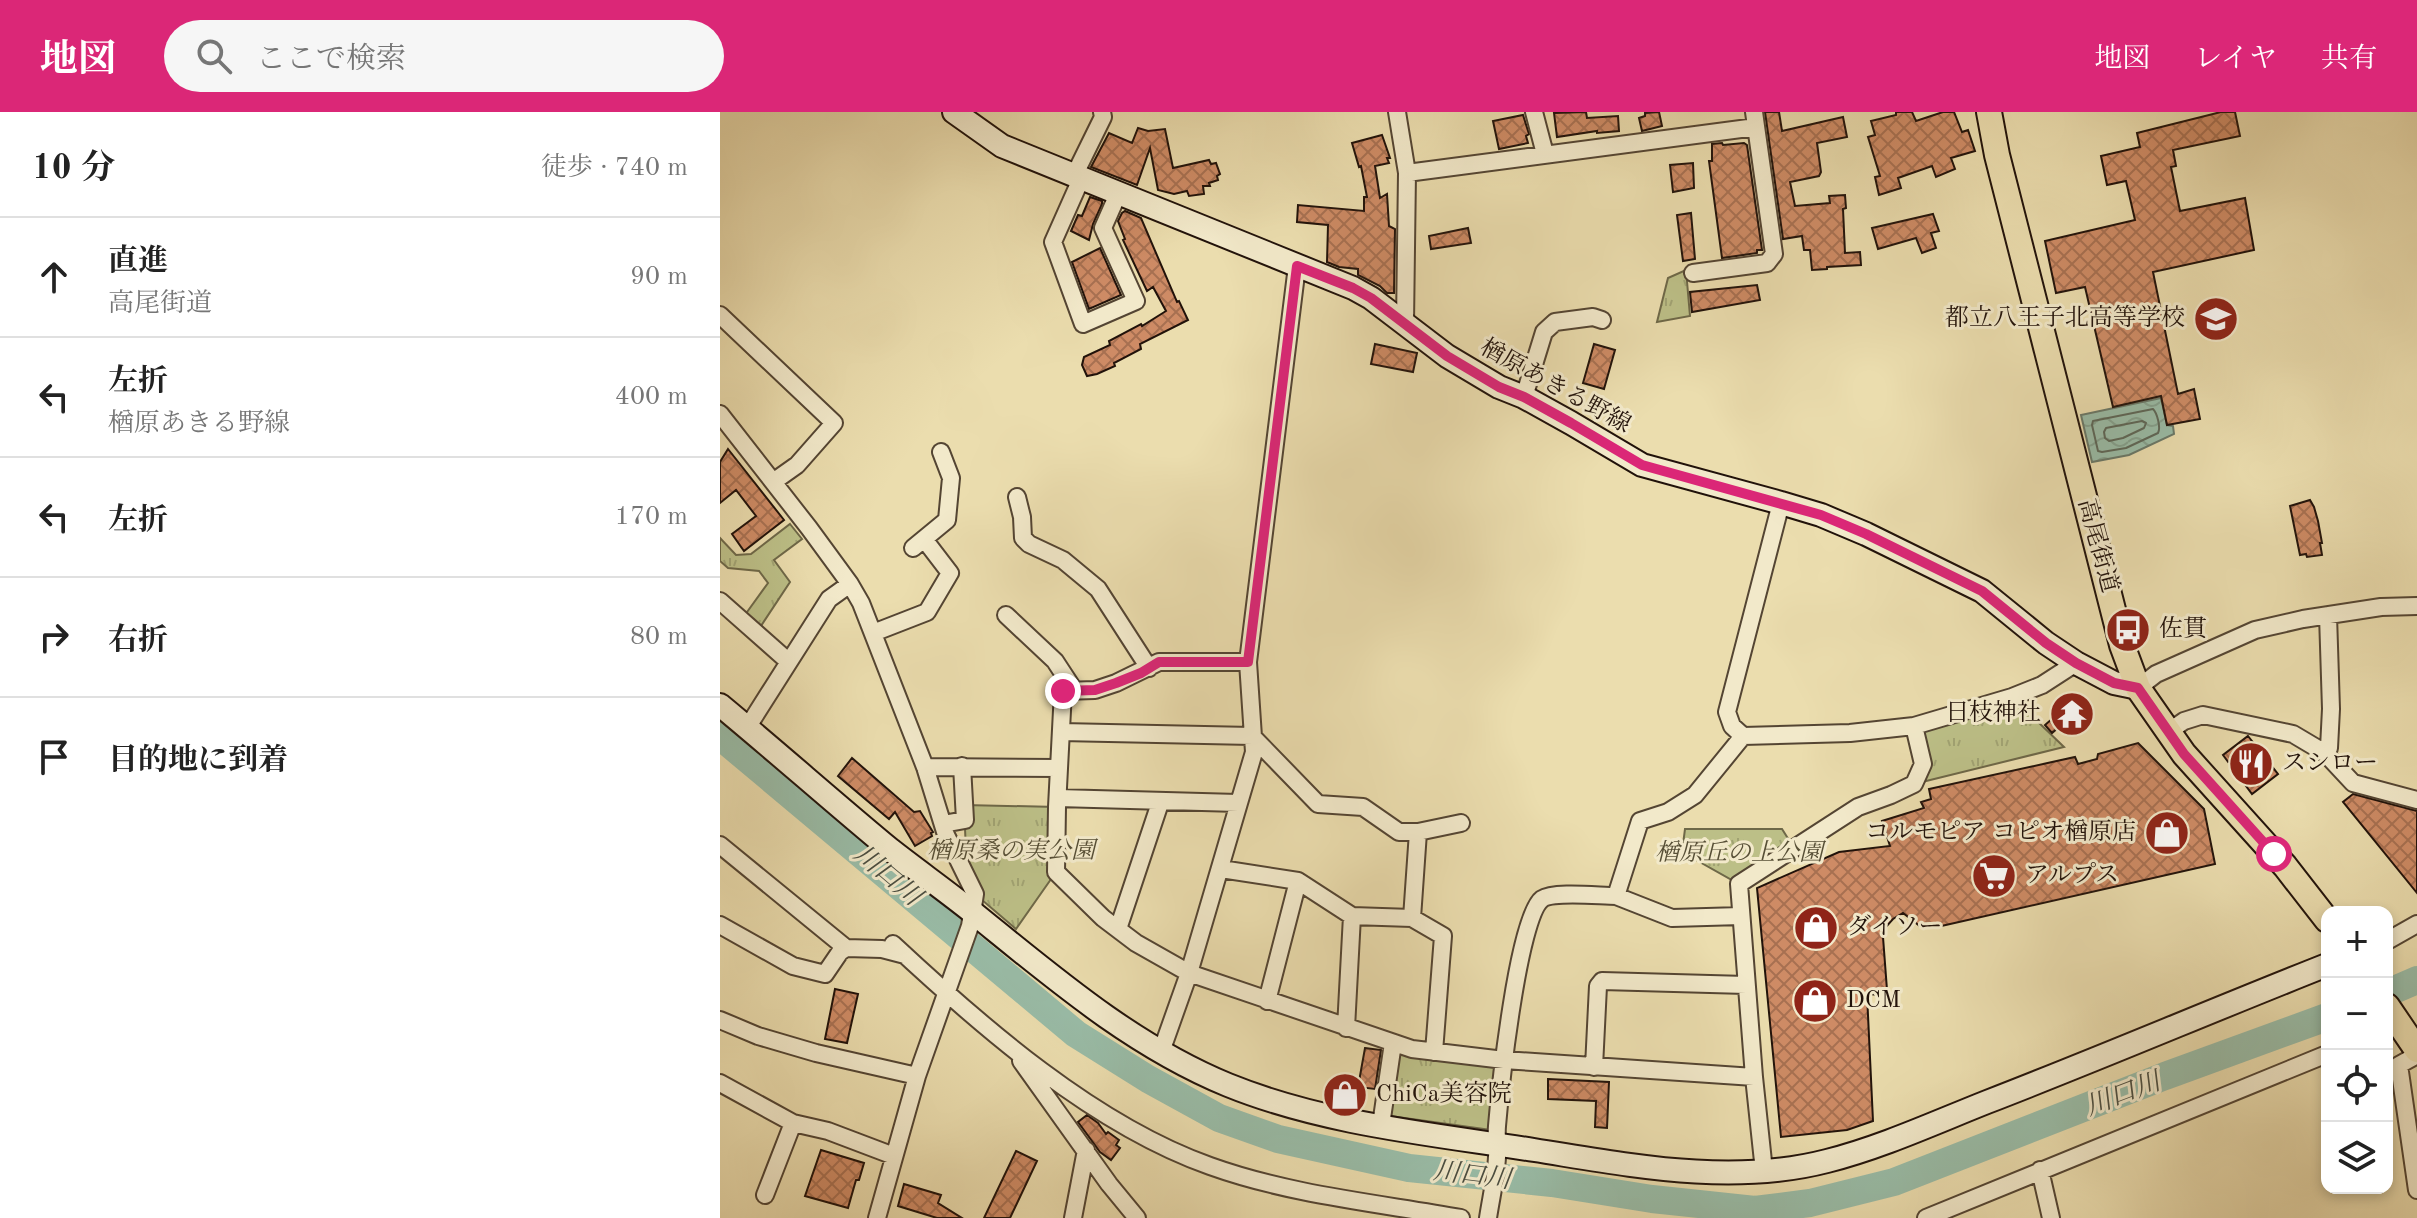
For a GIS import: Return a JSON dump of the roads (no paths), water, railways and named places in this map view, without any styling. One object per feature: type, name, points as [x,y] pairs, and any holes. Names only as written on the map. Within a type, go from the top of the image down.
[{"type":"main road","name":"高尾街道","points":[[1989,112],[2033,301],[2122,645],[2138,688],[2212,787],[2290,873],[2321,912]]},
{"type":"main road","points":[[2393,1016],[2417,1052]]},
{"type":"street","name":"楢原あきる野線","points":[[954,112],[1002,146],[1353,288],[1371,298],[1447,356],[1642,465],[1821,515],[1866,534],[1982,591],[2076,663],[2114,683],[2138,688]]},
{"type":"street","points":[[1102,112],[1103,117],[1053,242],[1083,324],[1136,301],[1103,228],[1118,194]]},
{"type":"street","points":[[1397,112],[1407,173],[1405,323]]},
{"type":"street","points":[[1534,112],[1545,154]]},
{"type":"street","points":[[1407,173],[1755,119],[1774,254],[1767,263],[1693,273]]},
{"type":"street","points":[[1161,1052],[1189,973],[1254,752],[1248,662],[1297,266]]},
{"type":"street","points":[[1524,397],[1544,332],[1555,322],[1593,317],[1602,320]]},
{"type":"street","points":[[723,325],[834,423],[797,465],[773,482]]},
{"type":"street","points":[[720,414],[850,584],[873,633],[925,767],[943,824],[975,894],[972,919],[917,1076],[877,1218]]},
{"type":"street","points":[[873,633],[927,612],[950,573],[918,544],[947,520],[951,478],[941,452]]},
{"type":"street","points":[[1017,497],[1023,538],[1063,560],[1098,589],[1149,668]]},
{"type":"street","points":[[1781,503],[1727,712],[1732,726],[1743,736],[1850,733],[1914,726],[2012,697],[2042,685],[2076,663]]},
{"type":"street","points":[[747,728],[829,599],[850,584]]},
{"type":"street","points":[[720,601],[789,662]]},
{"type":"street","points":[[2138,688],[2156,674],[2255,630],[2381,607],[2417,606]]},
{"type":"street","points":[[1006,615],[1055,661],[1074,690]]},
{"type":"street","points":[[2325,753],[2329,748],[2331,709],[2328,615]]},
{"type":"street","points":[[1248,662],[1159,662],[1095,690],[1063,691],[1056,872],[1103,918],[1136,943],[1189,973],[1393,1043],[1434,1052],[1504,1060],[1754,1077]]},
{"type":"street","points":[[720,705],[972,919],[1096,1010],[1161,1052],[1224,1083],[1277,1103],[1497,1152],[1693,1172],[1764,1171],[1824,1162],[1868,1149],[2070,1070],[2321,967]]},
{"type":"street","points":[[2168,732],[2184,721],[2203,715],[2293,734],[2325,753],[2353,783],[2417,800]]},
{"type":"street","points":[[1764,1171],[1739,884],[1858,807],[1914,784],[1923,764],[1914,726]]},
{"type":"street","points":[[1061,732],[1252,736],[1318,804],[1363,807],[1399,832],[1418,832],[1461,823]]},
{"type":"street","points":[[1616,896],[1640,821],[1668,812],[1695,795],[1743,736]]},
{"type":"street","points":[[943,824],[965,820],[962,766]]},
{"type":"street","points":[[925,767],[1059,768]]},
{"type":"street","points":[[1058,798],[1238,803]]},
{"type":"street","points":[[1118,929],[1160,803]]},
{"type":"street","points":[[1412,918],[1418,832]]},
{"type":"street","points":[[720,845],[846,948]]},
{"type":"street","points":[[1221,869],[1298,881],[1352,916],[1412,918],[1443,936],[1434,1052]]},
{"type":"street","points":[[1267,1001],[1298,881]]},
{"type":"street","points":[[1488,1218],[1504,1060],[1525,935],[1533,910],[1543,898],[1616,896],[1672,918],[1741,916]]},
{"type":"street","points":[[1346,1028],[1352,916]]},
{"type":"street","points":[[2393,938],[2417,924]]},
{"type":"street","points":[[720,925],[793,966],[825,974],[846,948],[899,949],[948,988],[1011,1046],[1105,1114],[1154,1142],[1209,1166],[1277,1186],[1461,1218]]},
{"type":"street","points":[[1594,1067],[1598,986],[1602,981],[1746,985]]},
{"type":"street","points":[[720,1020],[758,1036],[816,1053],[917,1076]]},
{"type":"street","points":[[1381,1125],[1393,1043]]},
{"type":"street","points":[[1011,1046],[1137,1218]]},
{"type":"street","points":[[2417,1052],[2399,1065],[2417,1190]]},
{"type":"street","points":[[1926,1218],[2321,1056]]},
{"type":"street","points":[[720,1083],[793,1123],[828,1131],[894,1156]]},
{"type":"street","points":[[765,1195],[793,1123]]},
{"type":"street","points":[[1073,1218],[1086,1150]]},
{"type":"street","points":[[2040,1170],[2051,1218]]},
{"type":"water","points":[[2161,398],[2167,425],[2173,426],[2174,434],[2129,455],[2092,462],[2081,415]]},
{"type":"waterway","name":"川口川","points":[[720,736],[1076,1034],[1219,1118],[1278,1139],[1409,1168],[1755,1210],[1810,1203],[1894,1182],[2165,1076],[2321,1019]]},
{"type":"waterway","name":"川口川","points":[[2393,990],[2417,980]]},
{"type":"place","name":"都立八王子北高等学校","points":[[2216,319]]},
{"type":"place","name":"佐貫","points":[[2128,630]]},
{"type":"place","name":"日枝神社","points":[[2072,714]]},
{"type":"place","name":"スシロー","points":[[2251,764]]},
{"type":"place","name":"コルモピア コピオ楢原店","points":[[2167,833]]},
{"type":"place","name":"アルプス","points":[[1994,876]]},
{"type":"place","name":"ダイソー","points":[[1816,928]]},
{"type":"place","name":"DCM","points":[[1815,1001]]},
{"type":"place","name":"ChiCa美容院","points":[[1345,1095]]},
{"type":"park label","name":"楢原桑の実公園","points":[[1011,852]]},
{"type":"park label","name":"楢原丘の上公園","points":[[1739,854]]}]
